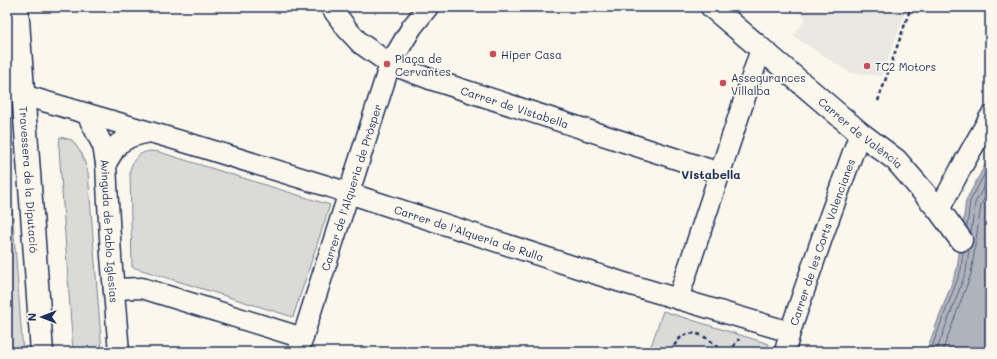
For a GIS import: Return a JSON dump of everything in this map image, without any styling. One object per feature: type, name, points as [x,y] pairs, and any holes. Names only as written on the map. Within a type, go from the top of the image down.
[{"type":"street","name":"Travessera de la Diputació","points":[[17,7],[42,352]]},
{"type":"street","name":"Carrer de Vistabella","points":[[331,7],[347,29],[360,43],[390,64],[430,79],[720,173]]},
{"type":"street","name":"Carrer de l'Alqueria de Pròsper","points":[[300,345],[390,64],[412,26],[428,7]]},
{"type":"street","name":"Carrer de València","points":[[712,7],[860,133],[896,160],[939,210],[961,240]]},
{"type":"street","points":[[678,298],[761,49]]},
{"type":"street","name":"Carrer de l'Alqueria de Rulla","points":[[23,95],[206,149],[621,282],[790,332]]},
{"type":"street","name":"Avinguda de Pablo Iglesias","points":[[87,114],[103,146],[106,163],[119,352]]},
{"type":"street","points":[[939,210],[990,117]]},
{"type":"street","points":[[106,163],[118,144],[130,137],[148,132]]},
{"type":"street","name":"Carrer de les Corts Valencianes","points":[[785,352],[790,332],[823,235],[860,133]]},
{"type":"street","points":[[114,289],[142,288],[300,345]]},
{"type":"path","points":[[878,101],[911,7]]},
{"type":"path","points":[[671,352],[674,344],[682,336],[693,333],[704,336],[723,352]]},
{"type":"path","points":[[729,352],[742,336]]},
{"type":"shaded area","points":[[791,7],[907,7],[882,76],[850,73],[793,36],[806,18],[790,9]]},
{"type":"shaded area","points":[[60,137],[72,140],[82,154],[88,172],[102,352],[73,352],[59,147]]},
{"type":"shaded area","points":[[151,151],[159,152],[330,205],[293,317],[132,267],[130,170],[137,157],[143,153]]},
{"type":"shaded area","points":[[9,167],[23,352],[7,352],[7,236]]},
{"type":"shaded area","points":[[663,311],[769,344],[767,352],[649,352]]},
{"type":"water","points":[[990,156],[990,352],[926,352],[957,269],[966,200]]},
{"type":"place","name":"Hiper Casa","points":[[493,54]]},
{"type":"place","name":"Plaça de Cervantes","points":[[387,64]]},
{"type":"place","name":"TC2 Motors","points":[[867,66]]},
{"type":"place","name":"Assegurances Villalba","points":[[723,83]]},
{"type":"district","name":"Vistabella","points":[[711,174]]}]
